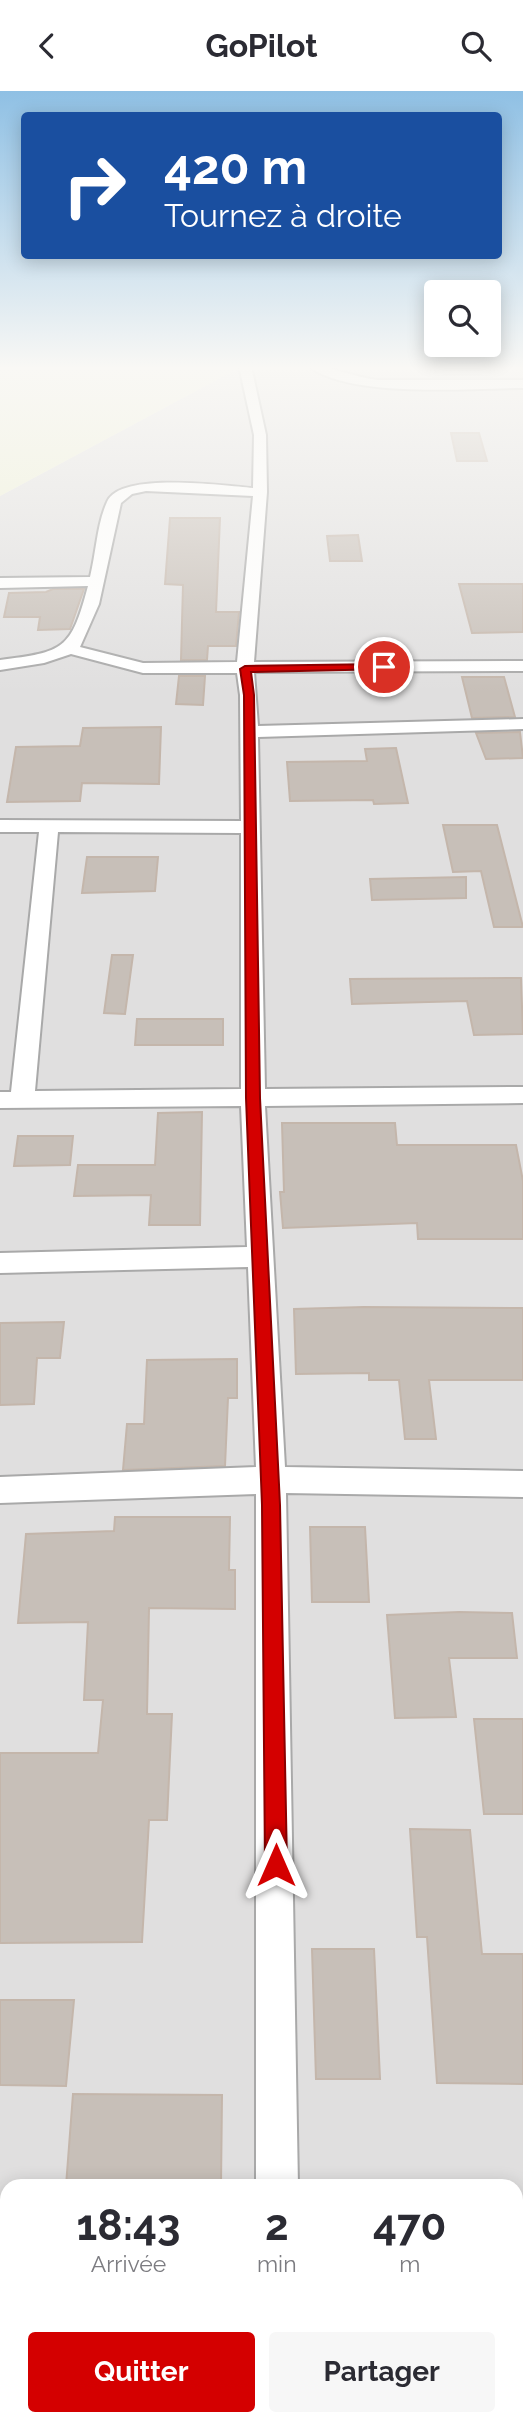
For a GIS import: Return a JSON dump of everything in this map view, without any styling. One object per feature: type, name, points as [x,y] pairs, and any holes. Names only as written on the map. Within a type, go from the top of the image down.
[{"type":"street","points":[[260,475],[245,669],[249,732],[253,1098],[271,1481],[275,1678],[277,2179]]},
{"type":"street","points":[[0,664],[42,659],[70,649],[81,635],[91,609],[114,501],[127,491],[146,487],[260,492]]},
{"type":"street","points":[[0,583],[96,582]]},
{"type":"street","points":[[70,649],[143,668],[523,666]]},
{"type":"street","points":[[249,732],[523,724]]},
{"type":"street","points":[[0,826],[249,827]]},
{"type":"street","points":[[49,827],[11,1100],[523,1095]]},
{"type":"street","points":[[0,1263],[260,1257]]},
{"type":"street","points":[[0,1490],[271,1481],[523,1484]]},
{"type":"shaded area","points":[[39,475],[523,475],[523,2179],[0,2179],[0,496]]},
{"type":"green space","points":[[0,475],[39,475],[0,496]]},
{"type":"building","points":[[170,518],[220,518],[216,612],[239,612],[236,646],[208,646],[207,660],[181,660],[183,585],[165,584]]},
{"type":"building","points":[[358,535],[362,561],[330,561],[327,536]]},
{"type":"building","points":[[459,584],[523,584],[523,632],[472,633]]},
{"type":"building","points":[[53,589],[84,589],[70,629],[38,630],[40,617],[4,617],[9,593],[46,592]]},
{"type":"building","points":[[179,676],[205,676],[203,705],[176,704]]},
{"type":"building","points":[[462,677],[504,677],[515,717],[472,718]]},
{"type":"building","points":[[161,727],[159,784],[82,783],[80,801],[7,802],[16,747],[80,746],[83,728]]},
{"type":"building","points":[[520,732],[523,758],[486,759],[476,733]]},
{"type":"building","points":[[396,748],[408,803],[374,804],[373,800],[290,801],[287,762],[367,761],[365,749]]},
{"type":"building","points":[[443,825],[497,825],[523,927],[494,927],[481,871],[453,872]]},
{"type":"building","points":[[87,857],[158,857],[155,891],[82,893]]},
{"type":"building","points":[[466,877],[466,898],[372,900],[370,879]]},
{"type":"building","points":[[112,955],[133,955],[125,1014],[104,1013]]},
{"type":"building","points":[[521,978],[523,1034],[474,1035],[467,1001],[352,1004],[350,979]]},
{"type":"building","points":[[137,1019],[223,1019],[223,1045],[135,1045]]},
{"type":"building","points":[[202,1112],[200,1225],[149,1225],[151,1195],[74,1196],[78,1165],[155,1165],[158,1113]]},
{"type":"building","points":[[282,1123],[395,1123],[397,1145],[516,1145],[523,1181],[523,1239],[418,1239],[417,1223],[283,1228],[280,1192],[284,1192]]},
{"type":"building","points":[[18,1136],[73,1136],[70,1165],[14,1166]]},
{"type":"building","points":[[523,1308],[523,1380],[429,1380],[436,1439],[405,1439],[399,1380],[369,1380],[369,1373],[296,1374],[294,1309]]},
{"type":"building","points":[[64,1322],[60,1358],[37,1358],[34,1404],[0,1405],[0,1323]]},
{"type":"building","points":[[237,1359],[237,1398],[228,1398],[225,1466],[123,1470],[127,1424],[144,1424],[147,1360]]},
{"type":"building","points":[[115,1517],[230,1517],[229,1570],[235,1570],[235,1609],[149,1608],[147,1714],[172,1714],[167,1820],[149,1820],[142,1942],[0,1943],[0,1753],[98,1753],[103,1700],[84,1700],[88,1622],[18,1623],[26,1534],[114,1531]]},
{"type":"building","points":[[310,1527],[365,1527],[369,1602],[312,1602]]},
{"type":"building","points":[[512,1613],[517,1658],[449,1658],[456,1717],[395,1718],[387,1615]]},
{"type":"building","points":[[474,1719],[523,1719],[523,1814],[484,1814]]},
{"type":"building","points":[[410,1829],[470,1830],[482,1954],[523,1954],[523,2084],[437,2083],[427,1937],[417,1937]]},
{"type":"building","points":[[312,1949],[374,1949],[380,2079],[316,2079]]},
{"type":"building","points":[[0,2000],[74,2000],[66,2086],[0,2085]]},
{"type":"building","points":[[73,2094],[222,2095],[221,2179],[67,2179]]},
{"type":"route","points":[[276,1865],[271,1505],[253,1098],[249,695],[245,669],[384,667]]}]
